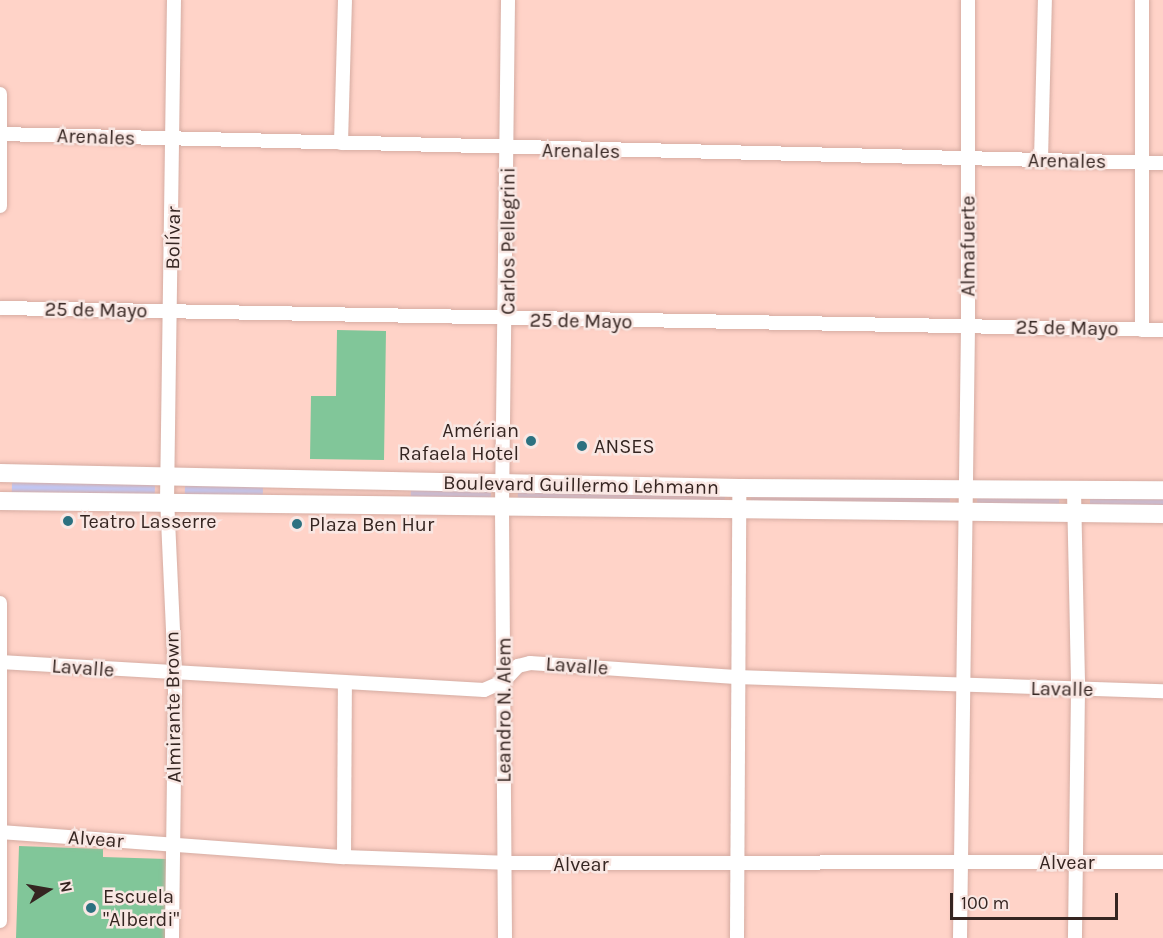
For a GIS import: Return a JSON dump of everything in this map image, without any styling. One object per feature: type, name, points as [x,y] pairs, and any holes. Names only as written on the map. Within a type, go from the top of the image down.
[{"type":"main road","name":"Boulevard Guillermo Lehmann","points":[[0,473],[739,488],[963,491],[1163,490]]},
{"type":"main road","points":[[272,504],[274,477]]},
{"type":"main road","points":[[401,506],[402,481]]},
{"type":"main road","name":"Boulevard Guillermo Lehmann","points":[[0,501],[167,501],[963,515],[1163,514]]},
{"type":"street","name":"Bolívar","points":[[167,475],[172,312],[174,0]]},
{"type":"street","points":[[341,143],[345,0]]},
{"type":"street","name":"Carlos Pellegrini","points":[[503,482],[507,320],[508,0]]},
{"type":"street","name":"Almafuerte","points":[[960,938],[964,686],[963,491],[968,326],[968,0]]},
{"type":"street","points":[[1041,160],[1045,0]]},
{"type":"street","points":[[1142,0],[1142,330]]},
{"type":"street","points":[[0,94],[0,206]]},
{"type":"street","name":"Arenales","points":[[0,134],[508,149],[1163,163]]},
{"type":"street","name":"25 de Mayo","points":[[0,309],[507,320],[1163,330]]},
{"type":"street","name":"Almirante Brown","points":[[167,475],[175,674],[172,938]]},
{"type":"street","name":"Leandro N. Alem","points":[[503,482],[505,938]]},
{"type":"street","points":[[737,938],[736,512],[739,488]]},
{"type":"street","points":[[1074,491],[1078,689],[1074,862],[1075,938]]},
{"type":"street","points":[[0,603],[0,921]]},
{"type":"street","name":"Lavalle","points":[[1,662],[345,685],[484,690],[504,681],[518,666],[530,663],[736,677],[1163,691]]},
{"type":"street","points":[[344,857],[345,685]]},
{"type":"street","name":"Alvear","points":[[1,832],[344,857],[506,863],[737,865],[1163,862]]},
{"type":"shaded area","points":[[12,480],[155,482],[155,496],[12,494]]},
{"type":"shaded area","points":[[185,483],[263,484],[263,498],[185,497]]},
{"type":"shaded area","points":[[411,486],[491,487],[491,502],[411,501]]},
{"type":"shaded area","points":[[518,488],[725,492],[725,506],[518,502]]},
{"type":"shaded area","points":[[751,493],[950,496],[950,511],[751,508]]},
{"type":"shaded area","points":[[977,495],[1059,495],[1059,510],[977,510]]},
{"type":"shaded area","points":[[1090,495],[1163,495],[1163,510],[1090,510]]},
{"type":"building","points":[[337,330],[386,331],[384,460],[310,459],[311,396],[336,396]]},
{"type":"building","name":"Escuela \"Alberdi\"","points":[[19,846],[103,849],[103,857],[166,859],[165,938],[16,938]]},
{"type":"place","name":"Amérian Rafaela Hotel","points":[[531,441]]},
{"type":"place","name":"ANSES","points":[[582,446]]},
{"type":"place","name":"Teatro Lasserre","points":[[68,521]]},
{"type":"place","name":"Plaza Ben Hur","points":[[297,524]]},
{"type":"place","name":"Escuela \"Alberdi\"","points":[[91,908]]}]
